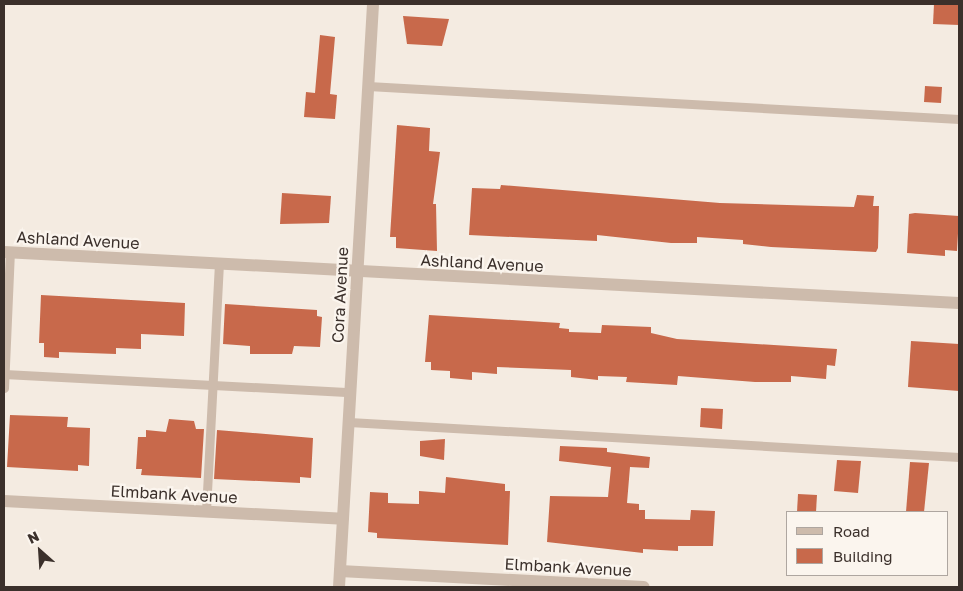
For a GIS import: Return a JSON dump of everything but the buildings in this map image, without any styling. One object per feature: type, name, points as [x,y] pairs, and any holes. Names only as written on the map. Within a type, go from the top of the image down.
[{"type":"street","name":"Cora Avenue","points":[[340,587],[373,4]]},
{"type":"street","name":"Ashland Avenue","points":[[7,252],[358,273],[959,303]]},
{"type":"street","name":"Elmbank Avenue","points":[[4,501],[344,519]]},
{"type":"street","name":"Elmbank Avenue","points":[[340,571],[644,587]]},
{"type":"lane","points":[[368,86],[959,119]]},
{"type":"lane","points":[[4,388],[7,252]]},
{"type":"lane","points":[[206,511],[219,265]]},
{"type":"lane","points":[[4,374],[351,392]]},
{"type":"lane","points":[[349,422],[959,457]]}]
